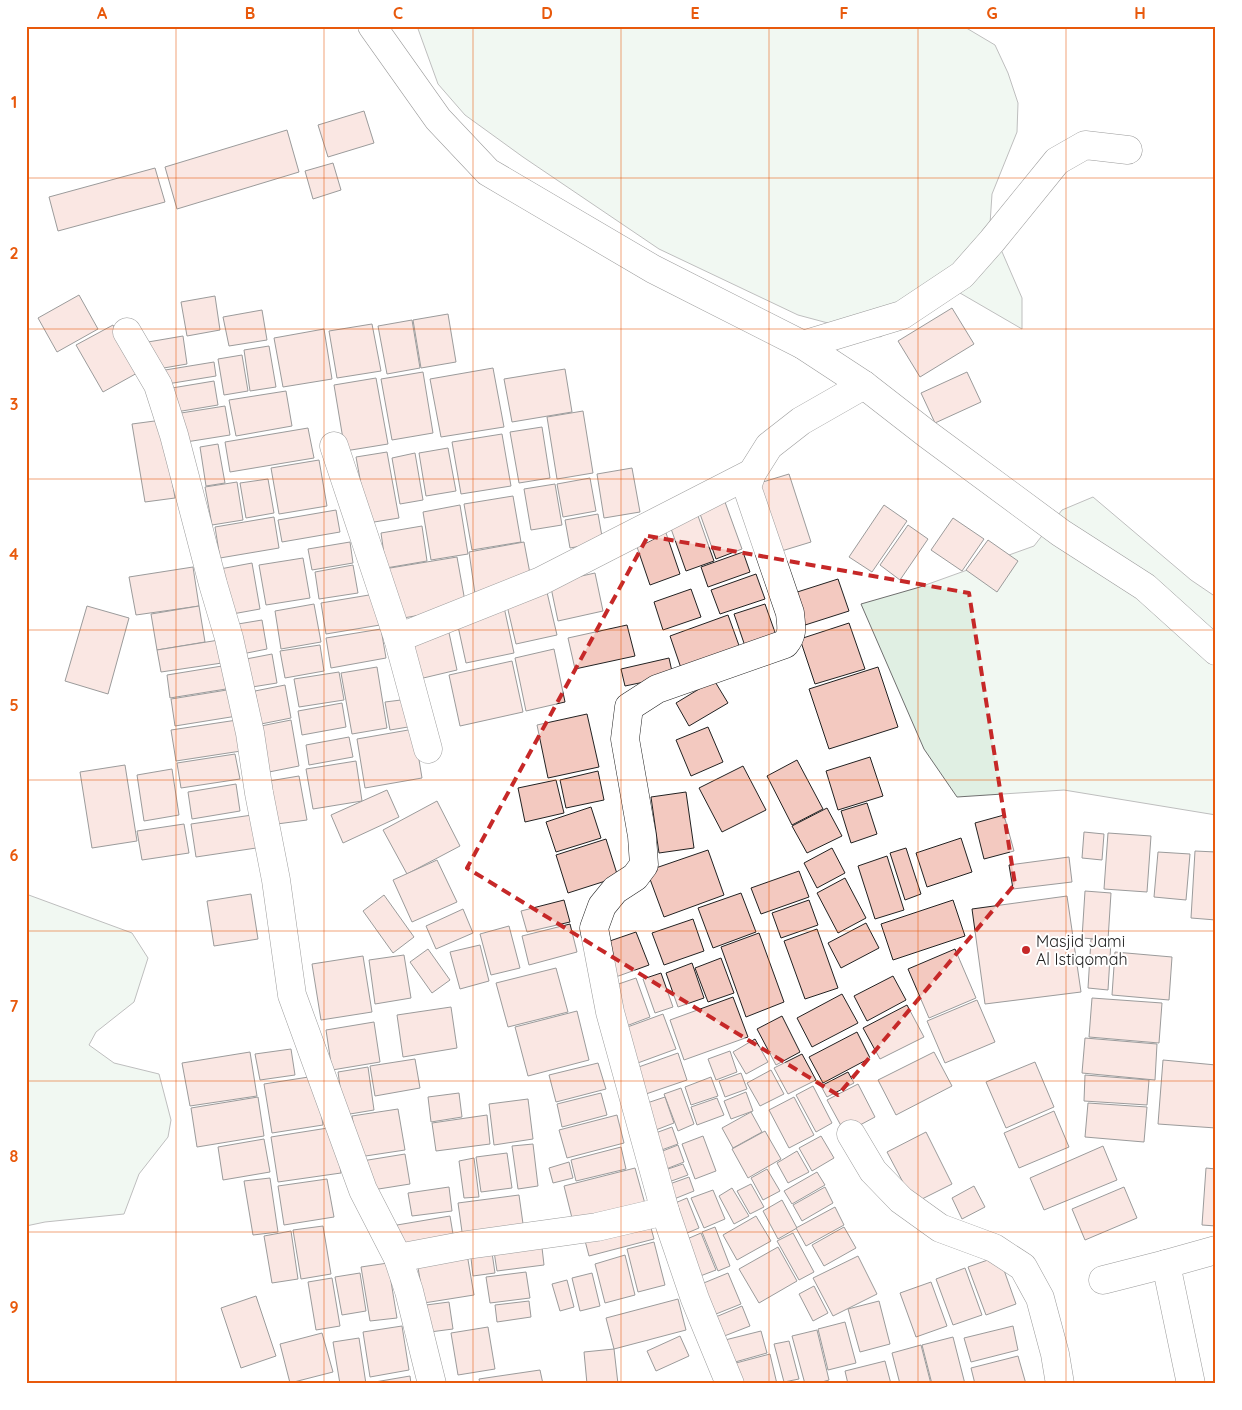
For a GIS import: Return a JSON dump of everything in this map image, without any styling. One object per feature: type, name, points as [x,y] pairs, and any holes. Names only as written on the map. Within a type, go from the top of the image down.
[{"type":"street","points":[[372,26],[438,119],[488,172],[653,269],[804,345],[864,385],[927,434],[1061,532],[1145,588],[1216,651]]},
{"type":"street","points":[[804,345],[902,315],[962,275],[992,242],[1058,160],[1085,145],[1128,150]]},
{"type":"street","points":[[127,332],[158,385],[176,444],[213,584],[230,638],[250,733],[259,794],[276,880],[292,995],[363,1190],[398,1258],[409,1291],[432,1384]]},
{"type":"street","points":[[730,1384],[695,1299],[665,1211],[610,1012],[594,928],[602,906],[615,890],[635,877],[644,865],[642,836],[625,739],[629,707],[657,689],[785,644],[790,638],[792,631],[790,613],[747,486],[752,473],[769,446],[801,421],[864,385]]},
{"type":"street","points":[[334,446],[398,638],[428,749]]},
{"type":"street","points":[[398,638],[541,581],[752,473]]},
{"type":"street","points":[[851,1134],[873,1171],[901,1200],[940,1228],[994,1248],[1023,1267],[1040,1298],[1055,1354],[1060,1384]]},
{"type":"street","points":[[398,1258],[467,1245],[597,1227],[665,1211]]},
{"type":"street","points":[[1103,1280],[1216,1250]]},
{"type":"street","points":[[1166,1264],[1191,1384]]},
{"type":"highlighted area","points":[[648,536],[969,593],[1015,884],[838,1095],[467,868]]},
{"type":"green space","points":[[417,26],[963,26],[995,45],[1008,73],[1018,103],[1017,132],[992,194],[990,224],[1022,298],[1022,329],[960,293],[880,337],[798,315],[659,249],[523,157],[465,115],[438,84]]},
{"type":"green space","points":[[1093,497],[1191,580],[1216,597],[1216,815],[1064,790],[957,797],[924,749],[861,604],[920,587],[1034,546],[1062,510]]},
{"type":"green space","points":[[26,894],[132,933],[148,958],[134,1002],[96,1032],[89,1045],[114,1063],[159,1074],[171,1120],[168,1137],[139,1174],[124,1214],[45,1222],[26,1226]]},
{"type":"building","points":[[364,111],[374,143],[328,157],[318,125]]},
{"type":"building","points":[[287,130],[299,172],[177,209],[165,167]]},
{"type":"building","points":[[333,163],[341,190],[313,199],[305,171]]},
{"type":"building","points":[[155,168],[165,202],[58,231],[49,197]]},
{"type":"building","points":[[79,295],[98,329],[57,352],[38,318]]},
{"type":"building","points":[[215,296],[220,330],[187,336],[181,302]]},
{"type":"building","points":[[952,308],[974,344],[920,377],[898,341]]},
{"type":"building","points":[[262,310],[267,340],[229,346],[223,317]]},
{"type":"building","points":[[448,314],[456,362],[421,368],[413,320]]},
{"type":"building","points":[[412,320],[420,368],[387,374],[378,326]]},
{"type":"building","points":[[372,324],[381,371],[337,378],[329,331]]},
{"type":"building","points":[[113,325],[139,372],[103,392],[76,345]]},
{"type":"building","points":[[324,329],[332,379],[283,387],[274,338]]},
{"type":"building","points":[[183,336],[187,364],[152,370],[148,342]]},
{"type":"building","points":[[269,346],[276,387],[250,391],[244,350]]},
{"type":"building","points":[[242,355],[248,391],[224,395],[218,359]]},
{"type":"building","points":[[214,362],[216,376],[161,385],[159,371]]},
{"type":"building","points":[[493,368],[504,427],[441,437],[430,379]]},
{"type":"building","points":[[565,369],[572,412],[512,422],[504,379]]},
{"type":"building","points":[[423,372],[433,433],[392,440],[381,379]]},
{"type":"building","points":[[967,372],[981,402],[935,423],[921,393]]},
{"type":"building","points":[[376,378],[388,444],[345,451],[334,385]]},
{"type":"building","points":[[214,381],[218,405],[176,412],[172,388]]},
{"type":"building","points":[[286,391],[292,426],[236,436],[229,400]]},
{"type":"building","points":[[225,406],[230,435],[186,442],[181,413]]},
{"type":"building","points":[[583,411],[593,473],[557,479],[547,417]]},
{"type":"building","points":[[162,420],[175,498],[145,502],[132,424]]},
{"type":"building","points":[[542,427],[550,478],[519,483],[510,432]]},
{"type":"building","points":[[308,428],[314,458],[230,472],[225,442]]},
{"type":"building","points":[[502,434],[511,486],[461,494],[452,442]]},
{"type":"building","points":[[218,444],[225,483],[206,486],[200,447]]},
{"type":"building","points":[[448,448],[456,491],[426,496],[419,453]]},
{"type":"building","points":[[387,452],[399,518],[368,523],[356,457]]},
{"type":"building","points":[[415,453],[423,500],[400,504],[392,458]]},
{"type":"building","points":[[319,460],[327,506],[279,514],[271,468]]},
{"type":"building","points":[[632,468],[640,512],[604,518],[597,474]]},
{"type":"building","points":[[789,474],[811,542],[775,553],[753,485]]},
{"type":"building","points":[[590,478],[596,511],[563,517],[557,484]]},
{"type":"building","points":[[268,479],[274,513],[246,518],[240,483]]},
{"type":"building","points":[[237,482],[243,520],[212,525],[205,487]]},
{"type":"building","points":[[555,484],[562,525],[531,530],[524,489]]},
{"type":"building","points":[[513,496],[521,542],[472,550],[464,504]]},
{"type":"building","points":[[725,502],[742,549],[716,559],[699,511]]},
{"type":"building","points":[[460,505],[468,554],[431,560],[423,512]]},
{"type":"building","points":[[884,505],[907,521],[872,572],[849,557]]},
{"type":"building","points":[[336,510],[340,532],[282,542],[278,520]]},
{"type":"building","points":[[697,513],[714,561],[686,571],[669,523]]},
{"type":"building","points":[[598,514],[603,542],[570,548],[565,520]]},
{"type":"building","points":[[274,517],[279,548],[220,558],[215,527]]},
{"type":"building","points":[[953,518],[984,539],[962,571],[931,550]]},
{"type":"building","points":[[908,525],[928,539],[900,580],[880,565]]},
{"type":"building","points":[[422,526],[427,561],[386,568],[381,533]]},
{"type":"building","points":[[665,530],[680,574],[650,585],[635,541]]},
{"type":"building","points":[[988,540],[1018,561],[997,592],[966,570]]},
{"type":"building","points":[[350,542],[353,563],[312,570],[308,549]]},
{"type":"building","points":[[524,542],[532,584],[475,594],[469,552]]},
{"type":"building","points":[[743,552],[750,572],[708,587],[701,567]]},
{"type":"building","points":[[457,557],[466,607],[392,620],[384,569]]},
{"type":"building","points":[[303,558],[310,598],[266,605],[259,565]]},
{"type":"building","points":[[252,563],[260,609],[227,615],[220,569]]},
{"type":"building","points":[[353,565],[358,593],[319,599],[315,572]]},
{"type":"building","points":[[193,567],[199,606],[136,615],[129,577]]},
{"type":"building","points":[[595,573],[603,611],[558,621],[550,583]]},
{"type":"building","points":[[756,574],[765,599],[720,614],[711,590]]},
{"type":"building","points":[[838,579],[849,611],[802,626],[791,594]]},
{"type":"building","points":[[546,588],[557,635],[516,644],[505,597]]},
{"type":"building","points":[[691,589],[701,617],[663,630],[654,602]]},
{"type":"building","points":[[375,594],[380,625],[326,634],[321,603]]},
{"type":"building","points":[[314,604],[321,642],[281,649],[275,611]]},
{"type":"building","points":[[765,604],[777,638],[746,649],[734,614]]},
{"type":"building","points":[[87,606],[129,618],[108,694],[65,681]]},
{"type":"building","points":[[199,606],[205,642],[157,650],[151,614]]},
{"type":"building","points":[[504,607],[514,653],[466,663],[456,617]]},
{"type":"building","points":[[728,615],[741,651],[682,671],[670,636]]},
{"type":"building","points":[[262,620],[267,649],[237,655],[232,625]]},
{"type":"building","points":[[849,623],[865,669],[815,684],[800,639]]},
{"type":"building","points":[[627,625],[635,656],[575,669],[568,638]]},
{"type":"building","points":[[448,628],[457,670],[415,680],[406,637]]},
{"type":"building","points":[[381,629],[386,658],[331,668],[326,638]]},
{"type":"building","points":[[219,640],[222,663],[161,672],[157,650]]},
{"type":"building","points":[[320,645],[324,671],[285,678],[280,651]]},
{"type":"building","points":[[554,649],[565,702],[526,711],[515,658]]},
{"type":"building","points":[[272,654],[277,683],[246,688],[241,660]]},
{"type":"building","points":[[669,658],[673,676],[625,686],[621,669]]},
{"type":"building","points":[[512,661],[523,712],[460,726],[449,675]]},
{"type":"building","points":[[222,666],[226,689],[170,698],[167,675]]},
{"type":"building","points":[[377,667],[387,728],[352,734],[341,673]]},
{"type":"building","points":[[878,667],[898,727],[829,749],[809,689]]},
{"type":"building","points":[[339,672],[344,700],[299,707],[294,679]]},
{"type":"building","points":[[714,680],[728,703],[689,726],[676,703]]},
{"type":"building","points":[[285,685],[291,718],[261,724],[255,691]]},
{"type":"building","points":[[233,689],[237,716],[175,726],[171,699]]},
{"type":"building","points":[[409,699],[414,726],[390,730],[385,702]]},
{"type":"building","points":[[342,703],[346,727],[302,735],[298,711]]},
{"type":"building","points":[[587,714],[599,767],[548,778],[537,725]]},
{"type":"building","points":[[237,720],[241,751],[176,761],[171,730]]},
{"type":"building","points":[[291,720],[299,766],[269,772],[261,726]]},
{"type":"building","points":[[708,727],[723,762],[691,776],[676,740]]},
{"type":"building","points":[[414,729],[422,778],[365,788],[357,739]]},
{"type":"building","points":[[349,737],[353,757],[309,765],[306,745]]},
{"type":"building","points":[[235,754],[240,779],[181,788],[177,763]]},
{"type":"building","points":[[870,757],[883,796],[838,810],[826,771]]},
{"type":"building","points":[[797,760],[823,809],[792,825],[767,776]]},
{"type":"building","points":[[356,761],[362,801],[313,809],[306,769]]},
{"type":"building","points":[[125,765],[137,841],[92,848],[80,772]]},
{"type":"building","points":[[743,766],[766,810],[722,832],[699,788]]},
{"type":"building","points":[[172,769],[179,815],[144,821],[137,775]]},
{"type":"building","points":[[598,771],[604,800],[566,808],[560,780]]},
{"type":"building","points":[[299,776],[307,820],[277,824],[269,781]]},
{"type":"building","points":[[556,780],[564,813],[525,822],[518,788]]},
{"type":"building","points":[[236,784],[240,811],[192,819],[188,792]]},
{"type":"building","points":[[387,790],[399,817],[343,843],[331,815]]},
{"type":"building","points":[[686,792],[694,848],[659,853],[651,797]]},
{"type":"building","points":[[437,801],[460,846],[407,874],[383,830]]},
{"type":"building","points":[[867,803],[877,834],[851,843],[841,811]]},
{"type":"building","points":[[591,807],[601,838],[556,852],[546,822]]},
{"type":"building","points":[[827,808],[842,836],[807,853],[792,826]]},
{"type":"building","points":[[259,814],[263,847],[196,857],[191,824]]},
{"type":"building","points":[[1004,815],[1014,851],[984,859],[975,823]]},
{"type":"building","points":[[184,824],[189,853],[142,860],[137,831]]},
{"type":"building","points":[[1084,832],[1104,834],[1102,860],[1082,858]]},
{"type":"building","points":[[1108,833],[1151,836],[1147,892],[1104,889]]},
{"type":"building","points":[[961,838],[972,872],[927,887],[916,853]]},
{"type":"building","points":[[606,839],[618,877],[568,893],[556,855]]},
{"type":"building","points":[[832,848],[845,873],[817,888],[804,863]]},
{"type":"building","points":[[906,848],[921,894],[905,900],[890,853]]},
{"type":"building","points":[[708,850],[724,895],[664,917],[647,871]]},
{"type":"building","points":[[1195,851],[1216,852],[1216,920],[1191,918]]},
{"type":"building","points":[[1158,852],[1190,854],[1186,900],[1154,897]]},
{"type":"building","points":[[887,856],[904,910],[875,919],[858,866]]},
{"type":"building","points":[[1069,857],[1072,882],[1013,889],[1009,865]]},
{"type":"building","points":[[437,860],[457,902],[412,922],[393,880]]},
{"type":"building","points":[[799,871],[809,897],[761,914],[751,888]]},
{"type":"building","points":[[845,878],[866,918],[838,933],[817,893]]},
{"type":"building","points":[[1085,891],[1111,893],[1108,940],[1082,938]]},
{"type":"building","points":[[741,893],[756,932],[713,948],[698,908]]},
{"type":"building","points":[[251,894],[258,939],[214,946],[207,901]]},
{"type":"building","points":[[384,895],[414,937],[393,953],[363,911]]},
{"type":"building","name":"Masjid Jami Al Istiqomah","points":[[1067,896],[1081,992],[985,1004],[972,909]]},
{"type":"building","points":[[564,900],[570,922],[527,932],[521,911]]},
{"type":"building","points":[[809,900],[818,925],[781,938],[772,913]]},
{"type":"building","points":[[953,900],[965,936],[893,960],[881,924]]},
{"type":"building","points":[[463,909],[473,933],[436,949],[426,926]]},
{"type":"building","points":[[693,919],[704,951],[664,965],[652,933]]},
{"type":"building","points":[[866,923],[879,948],[841,968],[828,943]]},
{"type":"building","points":[[570,924],[577,952],[529,965],[522,936]]},
{"type":"building","points":[[509,926],[520,968],[491,975],[480,934]]},
{"type":"building","points":[[817,929],[838,988],[805,999],[784,941]]},
{"type":"building","points":[[636,932],[649,965],[613,978],[601,944]]},
{"type":"building","points":[[759,933],[784,1002],[746,1017],[721,947]]},
{"type":"building","points":[[1091,939],[1111,941],[1108,990],[1088,988]]},
{"type":"building","points":[[480,945],[489,981],[460,989],[450,952]]},
{"type":"building","points":[[428,949],[450,980],[432,993],[410,962]]},
{"type":"building","points":[[955,949],[976,998],[929,1018],[908,969]]},
{"type":"building","points":[[1115,952],[1172,957],[1169,1000],[1112,995]]},
{"type":"building","points":[[404,955],[411,998],[375,1004],[369,960]]},
{"type":"building","points":[[363,956],[372,1012],[321,1020],[312,964]]},
{"type":"building","points":[[721,958],[734,993],[708,1002],[695,968]]},
{"type":"building","points":[[692,963],[704,998],[678,1007],[666,973]]},
{"type":"building","points":[[556,968],[568,1012],[508,1027],[496,983]]},
{"type":"building","points":[[661,973],[673,1007],[655,1013],[643,979]]},
{"type":"building","points":[[893,976],[906,1000],[867,1021],[854,996]]},
{"type":"building","points":[[636,978],[650,1017],[621,1028],[607,988]]},
{"type":"building","points":[[842,994],[858,1023],[812,1047],[797,1018]]},
{"type":"building","points":[[733,997],[748,1037],[684,1060],[670,1020]]},
{"type":"building","points":[[1092,998],[1162,1003],[1159,1043],[1089,1037]]},
{"type":"building","points":[[977,1000],[995,1042],[945,1063],[927,1021]]},
{"type":"building","points":[[907,1005],[924,1037],[880,1059],[863,1028]]},
{"type":"building","points":[[451,1007],[457,1048],[403,1057],[397,1015]]},
{"type":"building","points":[[577,1011],[589,1060],[528,1076],[515,1027]]},
{"type":"building","points":[[663,1014],[676,1049],[635,1064],[622,1029]]},
{"type":"building","points":[[782,1016],[800,1052],[776,1065],[757,1029]]},
{"type":"building","points":[[374,1022],[380,1062],[332,1070],[326,1030]]},
{"type":"building","points":[[857,1032],[870,1058],[823,1083],[809,1057]]},
{"type":"building","points":[[1085,1038],[1157,1044],[1155,1080],[1082,1073]]},
{"type":"building","points":[[755,1039],[768,1062],[746,1074],[733,1052]]},
{"type":"building","points":[[291,1049],[295,1075],[260,1080],[255,1054]]},
{"type":"building","points":[[730,1051],[737,1072],[716,1080],[708,1059]]},
{"type":"building","points":[[250,1052],[257,1096],[190,1106],[182,1063]]},
{"type":"building","points":[[934,1052],[952,1086],[896,1115],[878,1080]]},
{"type":"building","points":[[678,1053],[687,1080],[643,1095],[633,1069]]},
{"type":"building","points":[[802,1054],[816,1080],[788,1094],[774,1068]]},
{"type":"building","points":[[415,1059],[420,1088],[375,1096],[370,1066]]},
{"type":"building","points":[[1163,1060],[1216,1065],[1216,1128],[1158,1124]]},
{"type":"building","points":[[1035,1062],[1054,1107],[1006,1128],[986,1082]]},
{"type":"building","points":[[598,1063],[606,1089],[556,1102],[549,1075]]},
{"type":"building","points":[[368,1067],[374,1110],[344,1115],[338,1072]]},
{"type":"building","points":[[771,1070],[784,1094],[760,1106],[747,1083]]},
{"type":"building","points":[[848,1072],[854,1083],[827,1097],[821,1086]]},
{"type":"building","points":[[741,1073],[747,1089],[725,1097],[719,1081]]},
{"type":"building","points":[[1085,1075],[1149,1080],[1147,1105],[1084,1101]]},
{"type":"building","points":[[315,1076],[323,1125],[272,1133],[264,1084]]},
{"type":"building","points":[[711,1077],[718,1096],[691,1105],[685,1087]]},
{"type":"building","points":[[858,1084],[875,1117],[845,1133],[827,1100]]},
{"type":"building","points":[[813,1086],[832,1123],[816,1132],[796,1095]]},
{"type":"building","points":[[681,1088],[694,1124],[678,1131],[664,1094]]},
{"type":"building","points":[[746,1092],[753,1111],[731,1119],[724,1101]]},
{"type":"building","points":[[459,1093],[462,1117],[431,1122],[428,1097]]},
{"type":"building","points":[[601,1093],[607,1115],[562,1127],[557,1104]]},
{"type":"building","points":[[258,1097],[264,1136],[197,1147],[191,1108]]},
{"type":"building","points":[[665,1097],[674,1123],[648,1133],[638,1106]]},
{"type":"building","points":[[794,1097],[814,1135],[789,1148],[769,1110]]},
{"type":"building","points":[[717,1098],[724,1115],[697,1125],[691,1107]]},
{"type":"building","points":[[528,1099],[533,1139],[494,1145],[489,1104]]},
{"type":"building","points":[[1088,1103],[1147,1107],[1144,1142],[1085,1137]]},
{"type":"building","points":[[398,1109],[405,1150],[359,1157],[352,1116]]},
{"type":"building","points":[[1054,1111],[1069,1147],[1019,1168],[1004,1133]]},
{"type":"building","points":[[751,1112],[762,1132],[733,1148],[722,1128]]},
{"type":"building","points":[[487,1115],[490,1144],[436,1151],[432,1123]]},
{"type":"building","points":[[617,1115],[624,1143],[567,1158],[559,1130]]},
{"type":"building","points":[[334,1127],[341,1173],[278,1182],[271,1137]]},
{"type":"building","points":[[672,1127],[678,1144],[656,1152],[650,1135]]},
{"type":"building","points":[[765,1131],[781,1159],[748,1178],[732,1149]]},
{"type":"building","points":[[926,1132],[952,1184],[914,1203],[887,1152]]},
{"type":"building","points":[[703,1136],[716,1171],[695,1179],[682,1144]]},
{"type":"building","points":[[821,1136],[834,1158],[812,1171],[799,1148]]},
{"type":"building","points":[[264,1139],[270,1172],[223,1180],[218,1147]]},
{"type":"building","points":[[533,1144],[538,1186],[518,1189],[512,1146]]},
{"type":"building","points":[[678,1145],[684,1162],[661,1171],[655,1154]]},
{"type":"building","points":[[1103,1146],[1117,1180],[1044,1210],[1030,1178]]},
{"type":"building","points":[[621,1147],[626,1169],[576,1181],[571,1160]]},
{"type":"building","points":[[797,1151],[809,1172],[788,1183],[777,1163]]},
{"type":"building","points":[[507,1153],[512,1188],[481,1192],[476,1157]]},
{"type":"building","points":[[405,1154],[410,1184],[366,1191],[362,1161]]},
{"type":"building","points":[[474,1158],[479,1197],[464,1198],[459,1161]]},
{"type":"building","points":[[569,1162],[573,1178],[553,1183],[549,1168]]},
{"type":"building","points":[[683,1164],[688,1175],[666,1183],[662,1171]]},
{"type":"building","points":[[635,1168],[647,1211],[575,1230],[564,1186]]},
{"type":"building","points":[[1206,1168],[1216,1169],[1216,1226],[1202,1225]]},
{"type":"building","points":[[767,1169],[780,1191],[763,1200],[751,1178]]},
{"type":"building","points":[[817,1172],[825,1185],[792,1204],[784,1191]]},
{"type":"building","points":[[689,1177],[694,1191],[669,1201],[664,1186]]},
{"type":"building","points":[[270,1178],[278,1232],[253,1235],[244,1181]]},
{"type":"building","points":[[327,1179],[334,1217],[284,1225],[278,1186]]},
{"type":"building","points":[[751,1184],[764,1207],[750,1214],[737,1191]]},
{"type":"building","points":[[974,1186],[985,1207],[962,1219],[952,1198]]},
{"type":"building","points":[[449,1187],[452,1211],[412,1216],[408,1193]]},
{"type":"building","points":[[825,1187],[833,1203],[802,1221],[793,1205]]},
{"type":"building","points":[[1124,1187],[1137,1218],[1085,1240],[1072,1209]]},
{"type":"building","points":[[732,1188],[749,1216],[734,1224],[719,1196]]},
{"type":"building","points":[[713,1190],[725,1219],[704,1228],[691,1198]]},
{"type":"building","points":[[519,1195],[524,1231],[463,1239],[458,1203]]},
{"type":"building","points":[[687,1198],[699,1228],[680,1236],[668,1206]]},
{"type":"building","points":[[782,1200],[797,1228],[778,1239],[763,1211]]},
{"type":"building","points":[[835,1207],[844,1225],[806,1246],[796,1228]]},
{"type":"building","points":[[450,1216],[455,1246],[401,1254],[397,1225]]},
{"type":"building","points":[[756,1216],[771,1241],[737,1260],[723,1235]]},
{"type":"building","points":[[648,1217],[654,1239],[589,1256],[583,1233]]},
{"type":"building","points":[[323,1226],[331,1274],[301,1279],[293,1230]]},
{"type":"building","points":[[715,1227],[730,1266],[718,1271],[702,1232]]},
{"type":"building","points":[[844,1227],[856,1248],[824,1266],[812,1245]]},
{"type":"building","points":[[291,1231],[298,1279],[272,1283],[264,1236]]},
{"type":"building","points":[[701,1233],[716,1270],[695,1278],[680,1242]]},
{"type":"building","points":[[793,1233],[814,1272],[799,1280],[777,1241]]},
{"type":"building","points":[[541,1239],[544,1265],[497,1271],[493,1245]]},
{"type":"building","points":[[654,1242],[665,1285],[638,1292],[627,1249]]},
{"type":"building","points":[[491,1246],[495,1273],[473,1276],[470,1249]]},
{"type":"building","points":[[778,1247],[797,1281],[759,1303],[739,1269]]},
{"type":"building","points":[[466,1248],[474,1295],[424,1303],[416,1256]]},
{"type":"building","points":[[625,1255],[635,1295],[605,1303],[595,1264]]},
{"type":"building","points":[[858,1256],[877,1294],[833,1316],[813,1278]]},
{"type":"building","points":[[999,1256],[1016,1304],[986,1315],[968,1267]]},
{"type":"building","points":[[388,1263],[397,1318],[370,1321],[361,1267]]},
{"type":"building","points":[[965,1268],[982,1315],[953,1325],[936,1279]]},
{"type":"building","points":[[526,1272],[530,1298],[490,1303],[486,1277]]},
{"type":"building","points":[[360,1273],[366,1311],[342,1315],[335,1277]]},
{"type":"building","points":[[592,1273],[600,1306],[580,1311],[572,1278]]},
{"type":"building","points":[[728,1273],[741,1304],[706,1318],[694,1287]]},
{"type":"building","points":[[332,1278],[340,1326],[316,1330],[308,1282]]},
{"type":"building","points":[[567,1280],[574,1307],[560,1311],[552,1284]]},
{"type":"building","points":[[931,1282],[947,1326],[916,1337],[900,1293]]},
{"type":"building","points":[[814,1286],[828,1313],[813,1321],[799,1294]]},
{"type":"building","points":[[256,1296],[276,1356],[241,1368],[221,1308]]},
{"type":"building","points":[[678,1299],[686,1330],[614,1349],[606,1318]]},
{"type":"building","points":[[529,1301],[531,1317],[497,1322],[495,1305]]},
{"type":"building","points":[[879,1301],[890,1344],[860,1352],[848,1309]]},
{"type":"building","points":[[449,1302],[453,1329],[430,1332],[426,1305]]},
{"type":"building","points":[[742,1306],[750,1326],[714,1340],[706,1321]]},
{"type":"building","points":[[845,1322],[856,1363],[828,1370],[818,1329]]},
{"type":"building","points":[[402,1326],[409,1370],[370,1377],[363,1332]]},
{"type":"building","points":[[1013,1326],[1018,1350],[971,1362],[964,1338]]},
{"type":"building","points":[[488,1327],[495,1369],[458,1375],[451,1333]]},
{"type":"building","points":[[817,1330],[829,1380],[815,1384],[805,1384],[792,1336]]},
{"type":"building","points":[[761,1331],[767,1353],[728,1364],[721,1341]]},
{"type":"building","points":[[322,1333],[333,1372],[290,1383],[280,1344]]},
{"type":"building","points":[[680,1336],[689,1356],[656,1371],[647,1351]]},
{"type":"building","points":[[953,1337],[965,1384],[932,1384],[922,1345]]},
{"type":"building","points":[[359,1338],[366,1384],[340,1384],[333,1342]]},
{"type":"building","points":[[789,1341],[799,1379],[784,1382],[774,1344]]},
{"type":"building","points":[[921,1345],[931,1384],[900,1384],[892,1353]]},
{"type":"building","points":[[614,1349],[618,1384],[587,1384],[584,1352]]},
{"type":"building","points":[[770,1354],[777,1384],[742,1384],[736,1363]]},
{"type":"building","points":[[1018,1356],[1026,1384],[975,1384],[971,1368]]},
{"type":"building","points":[[885,1361],[891,1384],[848,1384],[845,1371]]},
{"type":"building","points":[[540,1370],[543,1384],[480,1384],[479,1379]]},
{"type":"building","points":[[410,1376],[411,1384],[369,1384],[369,1383]]},
{"type":"place","name":"Masjid Jami Al Istiqomah","points":[[1026,950]]}]
